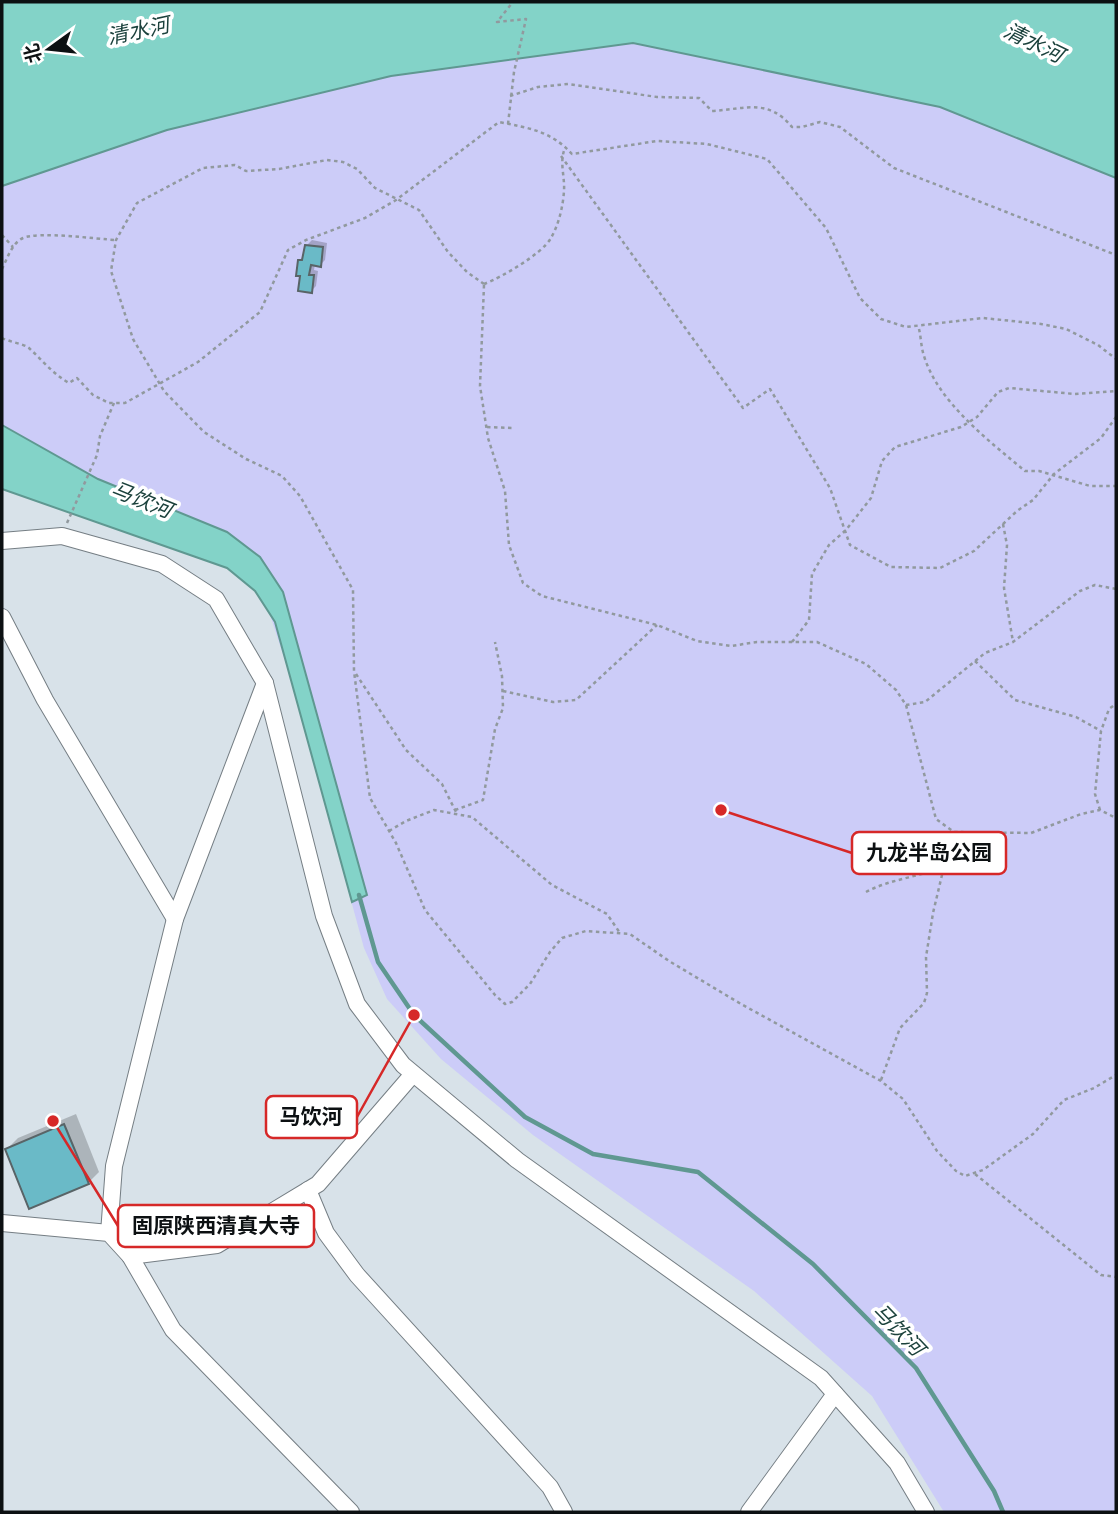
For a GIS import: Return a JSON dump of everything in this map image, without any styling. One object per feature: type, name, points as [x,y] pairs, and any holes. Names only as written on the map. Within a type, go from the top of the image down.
[{"type":"street","points":[[2,541],[62,537],[162,564],[216,600],[265,683],[324,916],[357,1004],[403,1065],[517,1160],[821,1378],[897,1463],[926,1512]]},
{"type":"street","points":[[2,617],[45,700],[175,919]]},
{"type":"street","points":[[109,1233],[114,1166],[175,919],[265,683]]},
{"type":"street","points":[[130,1255],[217,1245],[318,1184],[413,1074]]},
{"type":"street","points":[[308,1190],[326,1233],[357,1275],[550,1487],[564,1512]]},
{"type":"street","points":[[2,1223],[109,1233],[130,1255],[173,1330],[351,1512]]},
{"type":"street","points":[[749,1512],[835,1394]]},
{"type":"path","points":[[508,124],[513,72],[526,19],[498,22],[513,2]]},
{"type":"path","points":[[510,96],[538,87],[568,84],[657,97],[699,98],[712,111],[762,107],[781,114],[792,127],[820,121],[840,127],[894,168],[1116,255]]},
{"type":"path","points":[[2,338],[12,344],[26,345],[57,376],[69,383],[77,378],[93,395],[114,403],[125,403],[198,362],[260,312],[288,250],[306,240],[365,218],[396,200],[499,122],[532,129],[559,139],[572,155],[656,141],[707,144],[767,159],[827,228],[860,298],[881,319],[906,327],[983,318],[1041,324],[1066,329],[1098,345],[1116,359]]},
{"type":"path","points":[[484,284],[504,276],[550,240],[559,220],[564,190],[562,156],[565,146]]},
{"type":"path","points":[[562,156],[743,408],[770,389],[830,488],[850,545],[891,566],[940,568],[974,551],[1033,500],[1054,474],[1101,438],[1116,417]]},
{"type":"path","points":[[484,284],[467,272],[448,252],[419,210],[375,188],[357,169],[344,162],[327,160],[279,170],[246,172],[235,165],[204,168],[136,203],[116,240],[111,271],[133,339],[160,384],[204,432],[246,459],[282,476],[300,496],[353,590],[354,671],[370,798],[409,871],[425,910],[505,1004],[512,1002],[530,984],[562,938],[586,931],[630,934],[741,1004],[881,1081],[903,1099],[937,1151],[956,1171],[965,1176],[975,1174],[1033,1134],[1064,1100],[1094,1088],[1116,1075]]},
{"type":"path","points":[[2,235],[13,247]]},
{"type":"path","points":[[2,269],[13,247],[22,238],[36,236],[116,240]]},
{"type":"path","points":[[484,284],[480,386],[487,427],[505,491],[509,545],[523,583],[542,596],[657,625],[697,641],[732,646],[757,642],[817,642],[866,664],[896,690],[906,705],[936,819],[954,832],[1031,833],[1081,814],[1100,810],[1116,818]]},
{"type":"path","points":[[919,327],[924,357],[940,388],[968,422],[1025,471],[1054,474],[1090,486],[1116,486]]},
{"type":"path","points":[[792,642],[809,620],[812,574],[829,545],[846,530],[871,498],[881,461],[895,447],[968,422],[977,417],[998,392],[1009,388],[1075,394],[1116,391]]},
{"type":"path","points":[[69,517],[97,455],[100,436],[114,403]]},
{"type":"path","points":[[487,427],[513,428]]},
{"type":"path","points":[[1003,524],[1007,545],[1004,588],[1013,642]]},
{"type":"path","points":[[906,705],[925,702],[985,653],[1013,642],[1080,591],[1095,585],[1116,589]]},
{"type":"path","points":[[503,691],[553,702],[576,700],[657,625]]},
{"type":"path","points":[[456,812],[483,800],[495,729],[503,708],[502,676],[495,642]]},
{"type":"path","points":[[975,661],[1016,700],[1076,717],[1101,731]]},
{"type":"path","points":[[354,671],[406,750],[442,784],[456,812]]},
{"type":"path","points":[[1100,810],[1095,794],[1101,731],[1109,709],[1116,704]]},
{"type":"path","points":[[389,831],[434,810],[472,817],[552,885],[607,914],[620,933]]},
{"type":"path","points":[[866,892],[879,885],[947,865],[990,832]]},
{"type":"path","points":[[881,1081],[900,1028],[924,1003],[927,993],[926,957],[933,913],[947,865]]},
{"type":"path","points":[[975,1174],[1101,1275],[1116,1277]]},
{"type":"shaded area","points":[[2,2],[1116,2],[1116,1512],[944,1512],[872,1396],[754,1291],[533,1135],[441,1059],[387,999],[364,948],[289,673],[264,596],[236,571],[2,488]]},
{"type":"water","name":"清水河","points":[[2,2],[1113,2],[1116,4],[1116,178],[940,107],[633,43],[391,76],[167,130],[2,186]]},
{"type":"water","points":[[2,425],[98,479],[227,532],[260,557],[283,592],[367,895],[352,902],[275,622],[255,591],[227,568],[2,489]]},
{"type":"building","points":[[305,245],[323,247],[321,267],[311,265],[309,275],[314,275],[312,293],[298,291],[298,260],[302,260]]},
{"type":"building","points":[[64,1124],[89,1184],[29,1209],[5,1149]]},
{"type":"waterway","name":"马饮河","points":[[359,895],[378,962],[414,1015],[525,1117],[593,1154],[698,1172],[813,1264],[916,1368],[994,1491],[1003,1512]]},
{"type":"place","name":"九龙半岛公园","points":[[721,810]]},
{"type":"place","name":"马饮河","points":[[414,1015]]},
{"type":"place","name":"固原陕西清真大寺","points":[[53,1121]]}]
